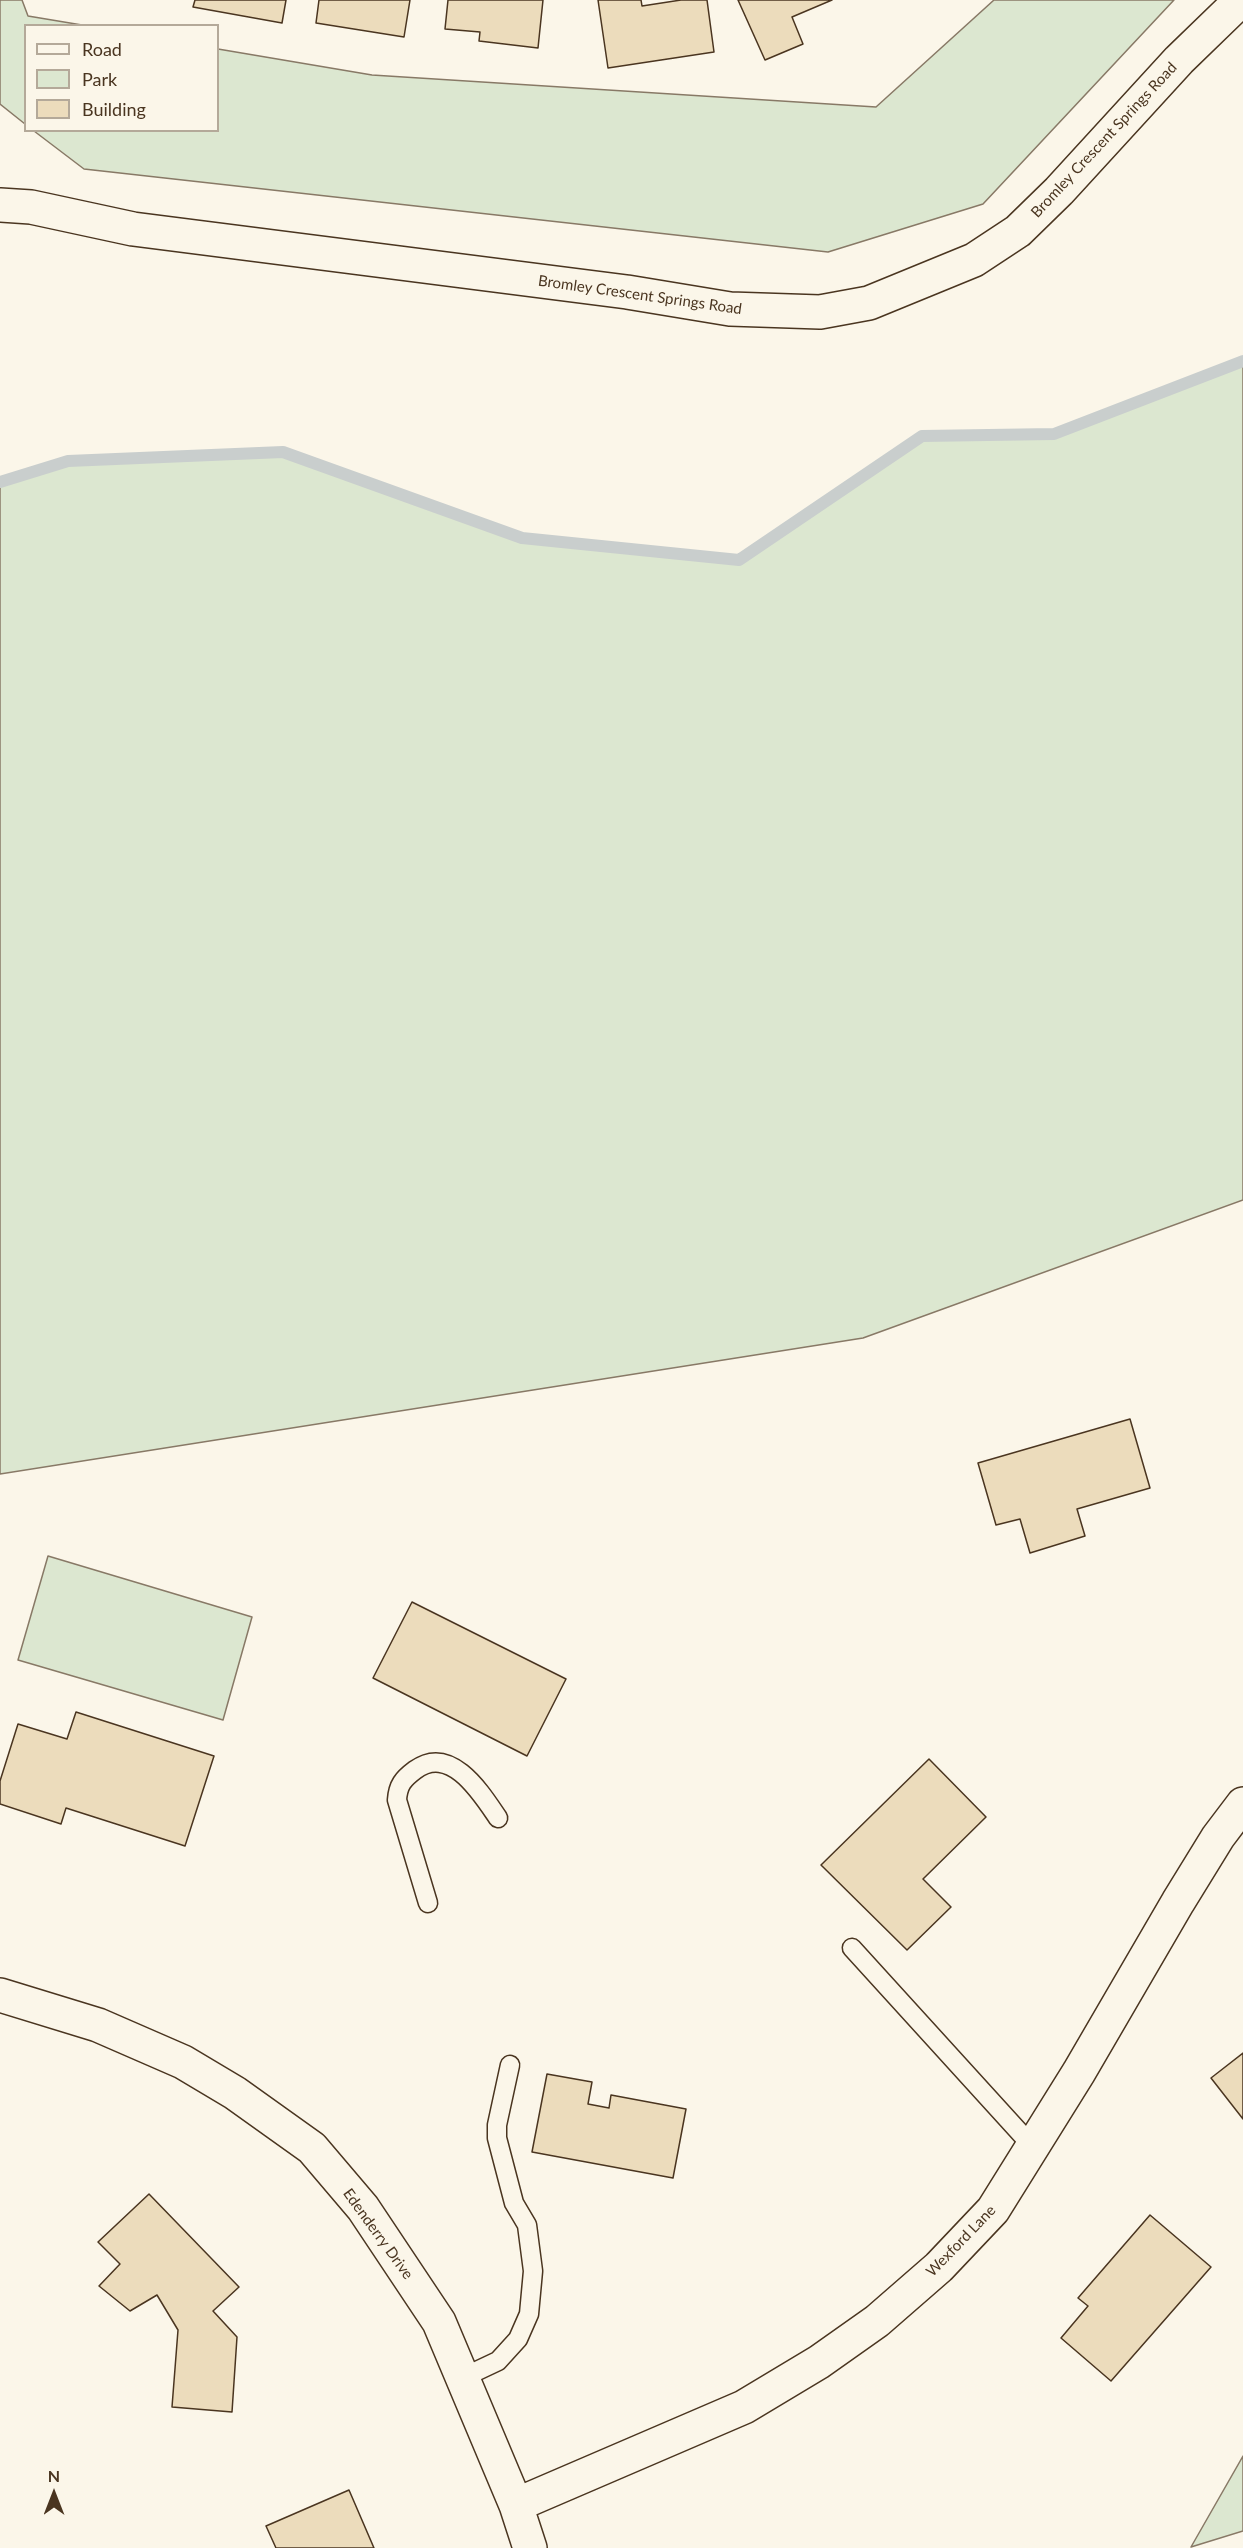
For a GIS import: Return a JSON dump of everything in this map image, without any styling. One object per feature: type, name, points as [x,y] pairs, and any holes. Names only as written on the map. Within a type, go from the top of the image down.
[{"type":"street","name":"Bromley Crescent Springs Road","points":[[0,204],[31,207],[133,229],[627,292],[730,309],[820,312],[869,303],[974,260],[1018,231],[1059,192],[1179,60],[1241,0]]},
{"type":"street","name":"Wexford Lane","points":[[516,2505],[744,2408],[819,2362],[877,2321],[939,2267],[993,2210],[1079,2072],[1218,1837],[1243,1804]]},
{"type":"street","name":"Edenderry Drive","points":[[0,1995],[98,2025],[183,2062],[235,2093],[312,2148],[363,2208],[439,2322],[516,2505],[530,2548]]},
{"type":"lane","points":[[428,1903],[397,1800],[398,1789],[404,1779],[418,1768],[437,1763],[464,1773],[498,1818]]},
{"type":"lane","points":[[852,1948],[1033,2147]]},
{"type":"lane","points":[[462,2378],[498,2361],[518,2339],[529,2314],[533,2271],[527,2225],[514,2203],[500,2158],[497,2138],[497,2125],[510,2065]]},
{"type":"green space","points":[[0,0],[22,0],[28,16],[76,24],[24,24],[24,123],[0,104]]},
{"type":"green space","points":[[994,0],[1174,0],[983,204],[828,252],[84,169],[35,132],[219,132],[219,49],[372,75],[876,107]]},
{"type":"green space","points":[[1243,361],[1243,1200],[863,1338],[0,1474],[0,482],[68,461],[283,452],[522,538],[739,560],[922,436],[1054,434]]},
{"type":"green space","points":[[48,1556],[252,1617],[223,1720],[18,1660]]},
{"type":"green space","points":[[1243,2456],[1243,2531],[1191,2547]]},
{"type":"building","points":[[195,0],[286,0],[282,23],[193,7]]},
{"type":"building","points":[[319,0],[410,0],[404,37],[316,23]]},
{"type":"building","points":[[448,0],[543,0],[538,48],[479,41],[480,32],[445,29]]},
{"type":"building","points":[[598,0],[641,0],[642,6],[681,0],[707,0],[714,52],[608,68]]},
{"type":"building","points":[[738,0],[832,0],[792,17],[803,44],[765,60]]},
{"type":"building","points":[[1130,1419],[1150,1488],[1077,1509],[1085,1536],[1030,1553],[1020,1519],[996,1525],[978,1463]]},
{"type":"building","points":[[412,1602],[566,1679],[527,1756],[373,1678]]},
{"type":"building","points":[[76,1712],[214,1756],[185,1846],[66,1808],[61,1824],[0,1804],[0,1781],[18,1724],[67,1739]]},
{"type":"building","points":[[929,1759],[986,1817],[923,1879],[951,1907],[907,1950],[821,1865]]},
{"type":"building","points":[[1243,2053],[1243,2119],[1211,2078]]},
{"type":"building","points":[[547,2074],[592,2082],[588,2104],[609,2108],[611,2095],[686,2109],[673,2178],[532,2152]]},
{"type":"building","points":[[149,2194],[239,2287],[213,2311],[237,2337],[232,2412],[172,2407],[178,2330],[157,2295],[130,2311],[99,2286],[120,2264],[98,2242]]},
{"type":"building","points":[[1150,2215],[1211,2267],[1111,2381],[1061,2338],[1088,2306],[1078,2298]]},
{"type":"building","points":[[349,2490],[374,2548],[276,2548],[266,2526]]},
{"type":"waterway","points":[[0,482],[68,461],[283,452],[522,538],[739,560],[922,436],[1054,434],[1243,361]]}]
